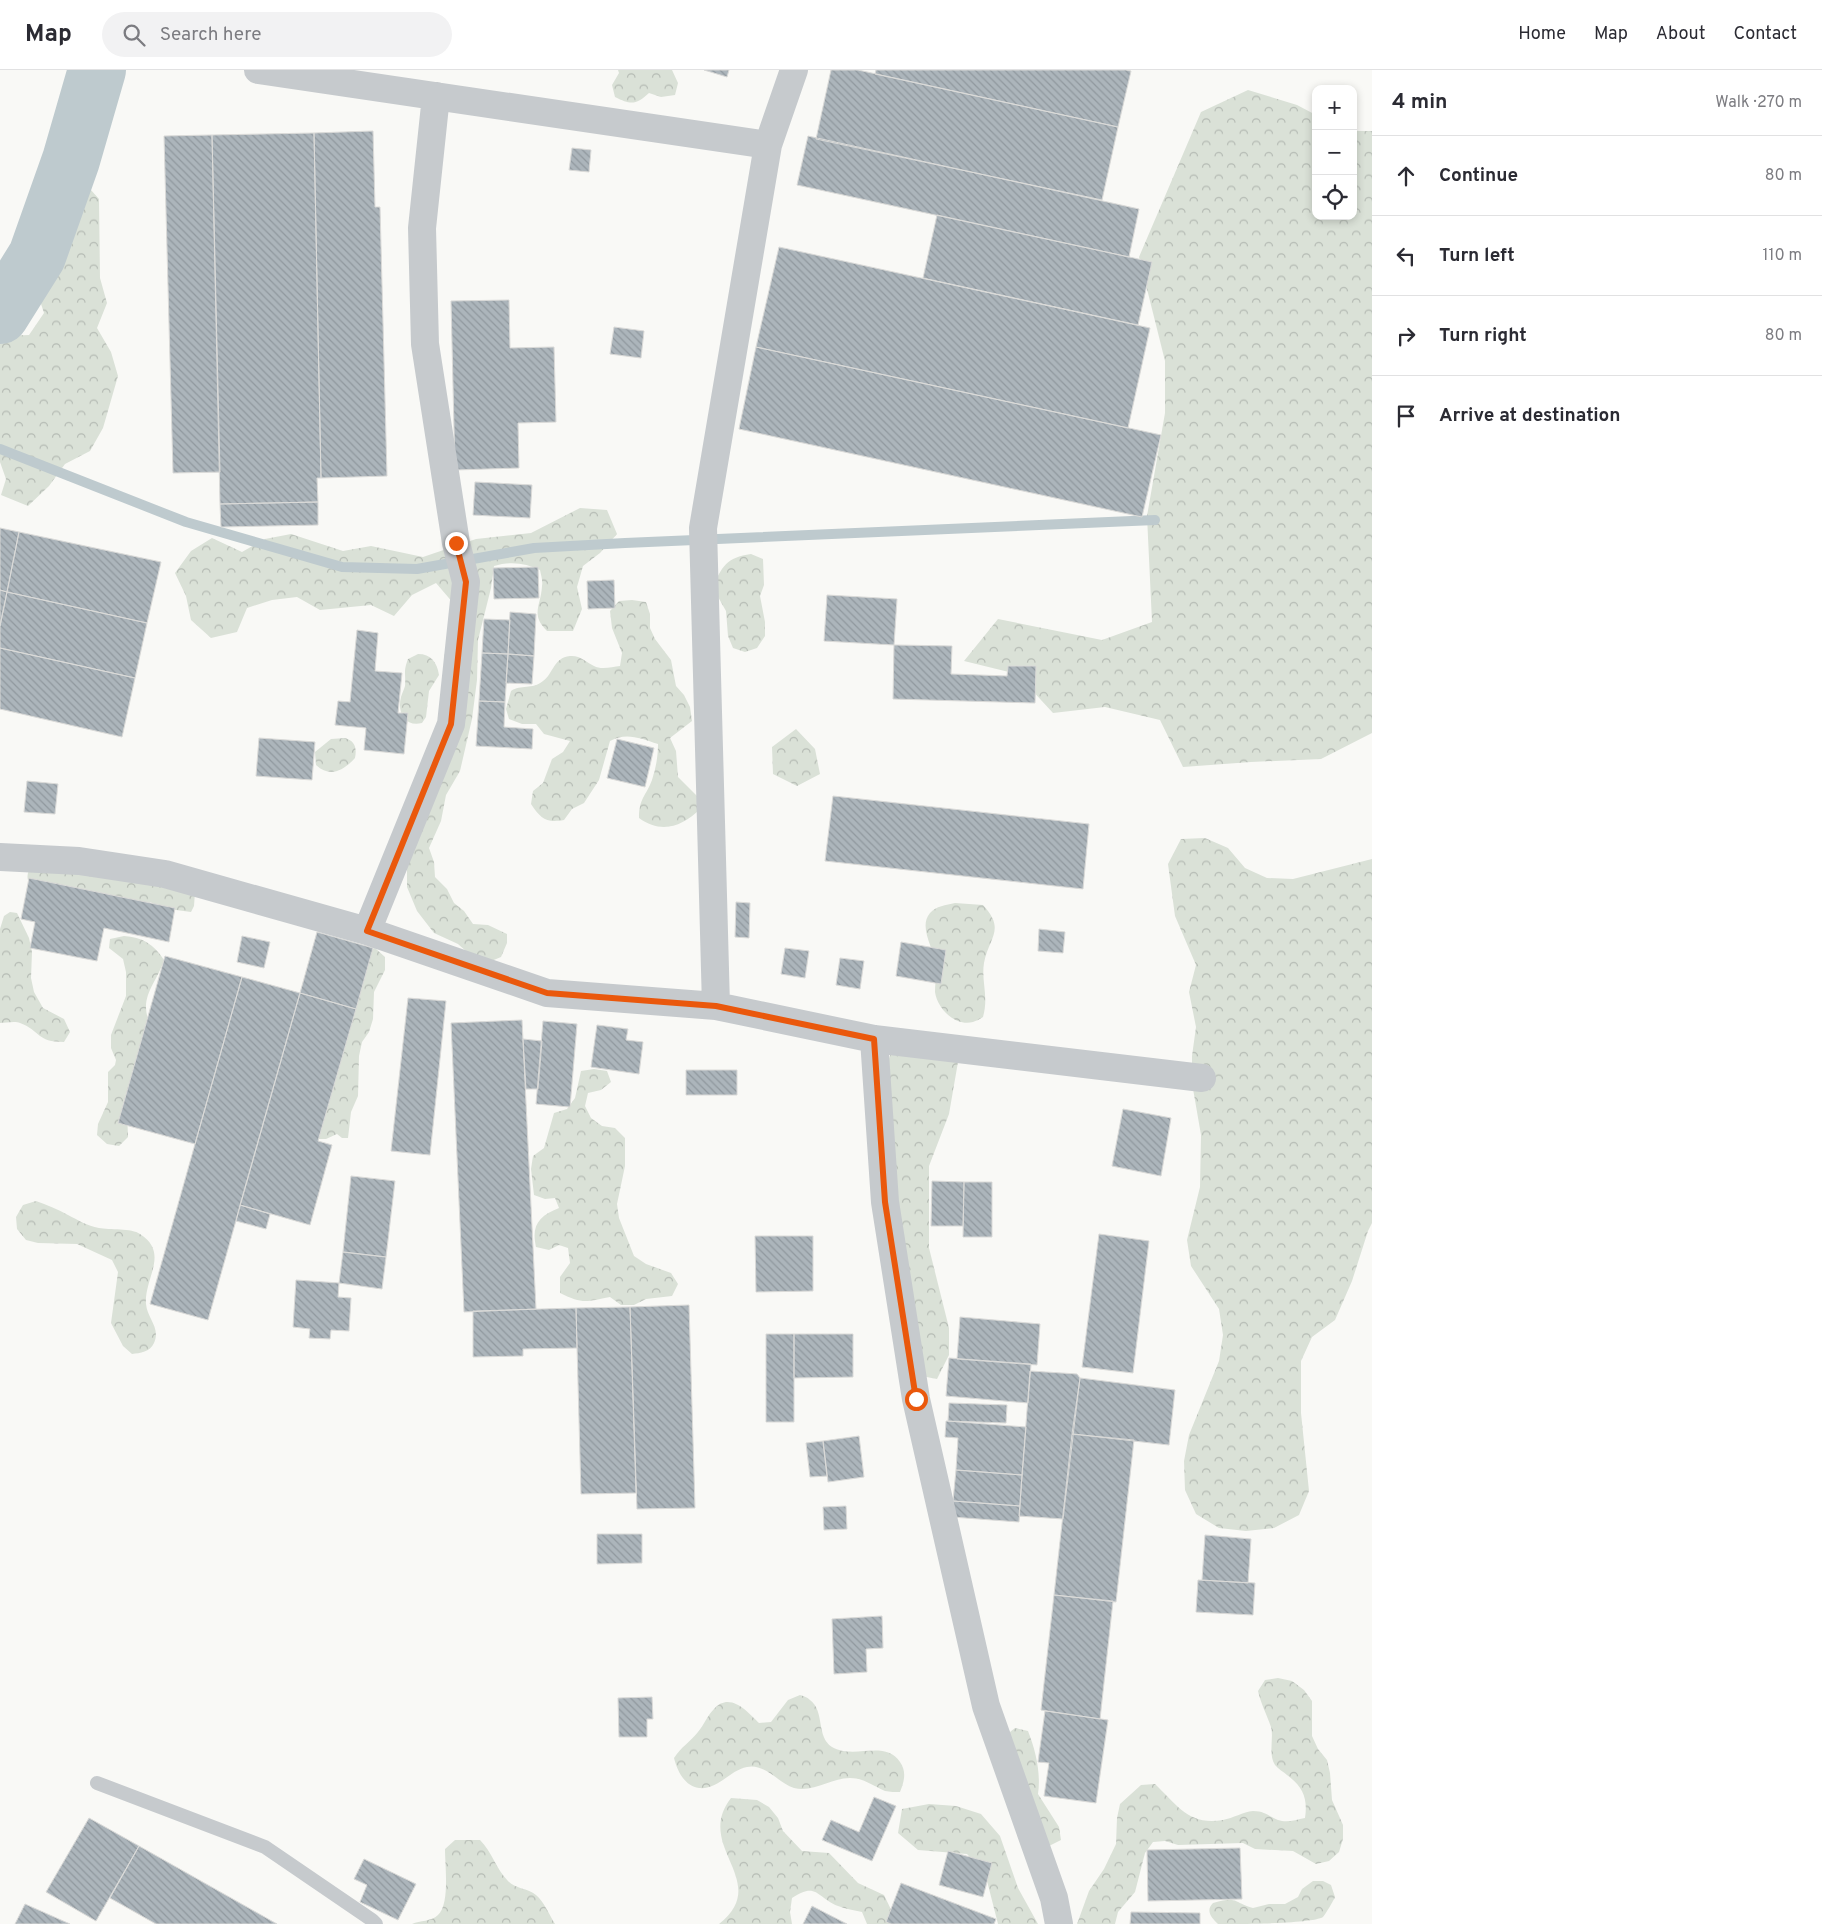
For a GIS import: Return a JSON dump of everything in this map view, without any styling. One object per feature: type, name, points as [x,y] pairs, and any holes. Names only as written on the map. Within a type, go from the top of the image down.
[{"type":"street","points":[[258,70],[768,145]]},
{"type":"street","points":[[716,1006],[703,528],[768,145],[794,70]]},
{"type":"street","points":[[367,931],[451,724],[466,582],[456,543],[424,344],[422,228],[436,96]]},
{"type":"street","points":[[0,857],[79,861],[165,874],[367,931],[547,993],[716,1006],[874,1039],[1202,1078]]},
{"type":"street","points":[[874,1039],[885,1202],[916,1399],[986,1706],[1054,1898],[1059,1924]]},
{"type":"lane","points":[[97,1783],[265,1847],[376,1924]]},
{"type":"green space","points":[[618,70],[672,70],[678,83],[675,95],[661,97],[649,93],[637,102],[621,100],[615,97],[612,85],[619,73]]},
{"type":"green space","points":[[1248,90],[1297,105],[1312,113],[1312,220],[1357,220],[1357,131],[1372,131],[1372,733],[1321,759],[1183,767],[1160,720],[1105,707],[1053,713],[1017,674],[964,661],[998,619],[1102,640],[1152,622],[1147,516],[1165,413],[1165,361],[1139,257],[1201,112]]},
{"type":"green space","points":[[82,180],[99,199],[100,278],[107,303],[97,328],[111,352],[118,376],[103,428],[90,451],[65,464],[49,486],[28,506],[1,495],[6,479],[0,462],[0,338],[4,336],[29,335],[44,313],[37,292],[35,274],[37,266],[42,259],[62,247],[66,235],[53,213],[48,199],[56,185]]},
{"type":"green space","points":[[580,508],[607,510],[617,534],[600,553],[583,566],[577,587],[582,609],[573,631],[547,631],[539,620],[538,610],[542,584],[540,570],[518,564],[494,566],[491,588],[478,640],[477,680],[472,719],[460,771],[446,795],[441,821],[429,848],[434,862],[435,877],[447,889],[454,903],[464,911],[473,924],[488,925],[507,934],[507,943],[501,957],[489,962],[476,960],[458,944],[434,933],[417,911],[407,887],[407,860],[447,707],[444,656],[454,630],[454,604],[436,583],[412,595],[394,616],[371,605],[320,610],[297,597],[272,600],[247,608],[237,632],[211,638],[191,620],[186,596],[175,573],[191,551],[212,538],[242,552],[265,539],[291,534],[343,551],[371,546],[423,557],[476,539],[531,533]]},
{"type":"green space","points":[[751,554],[763,559],[764,585],[760,596],[765,622],[765,636],[757,648],[745,652],[733,648],[728,636],[726,611],[713,588],[726,564],[743,555]]},
{"type":"green space","points":[[619,601],[646,602],[650,614],[650,628],[655,639],[671,660],[676,686],[684,695],[690,707],[692,721],[670,738],[676,751],[678,777],[697,796],[700,809],[686,820],[671,826],[655,826],[639,818],[642,801],[655,771],[658,744],[627,736],[610,741],[599,780],[584,803],[572,809],[564,820],[553,821],[544,819],[531,804],[533,791],[543,783],[552,759],[563,752],[570,741],[544,734],[536,724],[522,724],[509,719],[506,709],[511,691],[539,684],[547,678],[557,663],[564,657],[574,656],[600,668],[620,666],[622,653],[612,628],[610,611]]},
{"type":"green space","points":[[418,654],[426,655],[433,660],[439,675],[429,691],[426,717],[422,723],[416,724],[404,718],[401,713],[400,703],[405,686],[405,670],[408,659]]},
{"type":"green space","points":[[796,729],[815,749],[820,774],[797,786],[773,774],[772,747]]},
{"type":"green space","points":[[345,738],[353,743],[356,751],[355,758],[350,763],[341,769],[331,772],[321,769],[316,765],[315,752],[331,739]]},
{"type":"green space","points":[[1205,838],[1228,848],[1245,868],[1267,878],[1293,879],[1372,859],[1372,1223],[1352,1281],[1335,1320],[1312,1337],[1301,1361],[1301,1413],[1309,1491],[1299,1515],[1274,1528],[1246,1531],[1219,1528],[1196,1514],[1185,1490],[1184,1461],[1189,1435],[1219,1361],[1223,1335],[1219,1309],[1191,1266],[1187,1240],[1200,1187],[1201,1135],[1192,1083],[1192,1056],[1196,1027],[1189,992],[1196,965],[1175,916],[1168,864],[1181,839]]},
{"type":"green space","points":[[33,864],[195,892],[194,906],[191,912],[154,907],[151,902],[139,903],[35,893],[28,879],[28,872]]},
{"type":"green space","points":[[955,903],[983,905],[994,921],[995,927],[984,963],[985,1009],[983,1017],[966,1023],[960,1022],[948,1015],[936,998],[936,964],[926,931],[927,919],[930,913],[941,906]]},
{"type":"green space","points":[[10,912],[17,913],[29,938],[32,952],[31,978],[34,992],[43,1008],[64,1019],[70,1032],[64,1042],[55,1042],[43,1038],[32,1029],[20,1023],[0,1023],[0,929],[4,916]]},
{"type":"green space","points":[[124,936],[147,942],[164,960],[147,999],[147,1016],[151,1026],[127,1111],[128,1137],[119,1146],[107,1144],[97,1135],[98,1124],[108,1102],[108,1072],[115,1065],[116,1060],[111,1048],[111,1035],[126,996],[126,972],[123,959],[109,948],[110,939]]},
{"type":"green space","points":[[375,948],[385,957],[385,970],[374,992],[373,1019],[369,1032],[362,1042],[359,1056],[358,1096],[351,1112],[348,1138],[342,1138],[337,1134],[326,1139],[313,1139],[363,952]]},
{"type":"green space","points":[[894,1045],[958,1062],[949,1114],[929,1166],[929,1248],[949,1328],[949,1355],[937,1379],[911,1374],[885,1069]]},
{"type":"green space","points":[[594,1069],[607,1071],[611,1082],[601,1090],[588,1093],[585,1106],[591,1118],[602,1126],[615,1128],[625,1138],[625,1166],[617,1204],[619,1218],[634,1256],[646,1264],[671,1273],[678,1284],[672,1296],[646,1299],[634,1305],[621,1305],[610,1297],[589,1301],[574,1299],[560,1293],[560,1277],[570,1263],[568,1248],[559,1245],[549,1250],[536,1247],[535,1233],[538,1222],[546,1214],[559,1208],[555,1198],[545,1199],[534,1195],[531,1169],[533,1156],[544,1148],[554,1113],[567,1109],[575,1098],[581,1071]]},
{"type":"green space","points":[[36,1201],[90,1226],[136,1232],[149,1241],[155,1258],[146,1294],[146,1304],[156,1333],[154,1343],[150,1348],[144,1352],[132,1354],[123,1346],[111,1323],[118,1272],[112,1260],[77,1244],[38,1243],[26,1240],[17,1229],[16,1217],[23,1205]]},
{"type":"green space","points":[[1278,1678],[1292,1681],[1304,1690],[1312,1701],[1312,1736],[1318,1749],[1327,1760],[1332,1800],[1343,1825],[1343,1839],[1339,1852],[1329,1861],[1316,1864],[1293,1851],[1255,1849],[1243,1843],[1178,1845],[1165,1841],[1153,1842],[1145,1853],[1135,1892],[1118,1912],[1115,1924],[1077,1924],[1089,1891],[1104,1869],[1116,1844],[1117,1818],[1120,1804],[1141,1785],[1155,1784],[1184,1812],[1201,1820],[1223,1820],[1253,1811],[1264,1813],[1281,1821],[1305,1818],[1306,1805],[1301,1789],[1273,1761],[1271,1727],[1258,1691],[1265,1680]]},
{"type":"green space","points":[[800,1695],[808,1698],[815,1705],[824,1737],[832,1747],[850,1752],[878,1751],[894,1755],[904,1770],[904,1781],[900,1792],[885,1791],[855,1778],[836,1780],[808,1789],[794,1788],[766,1771],[754,1767],[741,1769],[706,1788],[694,1787],[682,1777],[674,1758],[720,1704],[726,1702],[738,1705],[759,1723],[771,1722],[788,1700]]},
{"type":"green space","points":[[1015,1728],[1028,1731],[1037,1762],[1038,1794],[1059,1827],[1061,1840],[1049,1846],[1005,1736]]},
{"type":"green space","points":[[731,1798],[757,1800],[769,1807],[778,1818],[783,1831],[802,1851],[829,1853],[858,1883],[884,1895],[898,1924],[867,1924],[862,1912],[838,1906],[812,1891],[807,1891],[792,1898],[790,1912],[792,1924],[719,1924],[733,1908],[738,1893],[737,1878],[721,1832],[722,1816]]},
{"type":"green space","points":[[929,1804],[956,1806],[981,1814],[1000,1836],[1018,1888],[1038,1924],[998,1924],[985,1873],[967,1854],[918,1850],[898,1833],[902,1809]]},
{"type":"green space","points":[[455,1840],[480,1840],[508,1881],[514,1886],[536,1895],[555,1924],[412,1924],[432,1919],[442,1910],[446,1884],[445,1849]]},
{"type":"green space","points":[[1313,1881],[1323,1881],[1331,1885],[1335,1897],[1323,1917],[1304,1921],[1218,1924],[1209,1912],[1213,1903],[1227,1900],[1253,1908],[1269,1904],[1285,1904],[1298,1897],[1302,1889]]},
{"type":"building","points":[[704,70],[729,70],[727,77]]},
{"type":"building","points":[[831,70],[858,70],[1118,127],[1102,200],[816,139]]},
{"type":"building","points":[[876,70],[1131,71],[1118,127],[875,74]]},
{"type":"building","points":[[373,131],[375,207],[380,207],[387,476],[321,478],[314,133]]},
{"type":"building","points":[[314,133],[321,478],[317,478],[318,502],[220,504],[212,135]]},
{"type":"building","points":[[212,135],[220,472],[173,473],[164,136]]},
{"type":"building","points":[[808,136],[1139,209],[1129,257],[797,185]]},
{"type":"building","points":[[572,148],[591,150],[589,172],[569,170]]},
{"type":"building","points":[[937,215],[1152,262],[1138,325],[923,278]]},
{"type":"building","points":[[779,247],[1150,328],[1128,428],[756,347]]},
{"type":"building","points":[[509,300],[510,348],[554,347],[556,422],[518,423],[519,468],[455,470],[451,301]]},
{"type":"building","points":[[614,327],[644,331],[641,358],[610,354]]},
{"type":"building","points":[[756,347],[1161,435],[1142,517],[739,429]]},
{"type":"building","points":[[475,482],[532,485],[530,518],[473,515]]},
{"type":"building","points":[[318,502],[318,525],[221,527],[220,504]]},
{"type":"building","points":[[0,528],[19,532],[7,592],[0,590]]},
{"type":"building","points":[[19,532],[161,562],[147,623],[7,592]]},
{"type":"building","points":[[538,567],[539,598],[494,599],[493,568]]},
{"type":"building","points":[[614,580],[615,608],[588,609],[587,581]]},
{"type":"building","points":[[0,590],[7,592],[0,626]]},
{"type":"building","points":[[7,592],[147,623],[135,678],[0,648],[0,626]]},
{"type":"building","points":[[827,595],[897,599],[894,645],[824,641]]},
{"type":"building","points":[[510,612],[536,614],[534,656],[508,654]]},
{"type":"building","points":[[484,619],[510,620],[508,654],[482,653]]},
{"type":"building","points":[[357,630],[378,633],[375,671],[402,673],[398,713],[408,713],[404,754],[364,750],[366,728],[335,725],[338,701],[350,702]]},
{"type":"building","points":[[894,645],[952,646],[951,674],[1007,676],[1008,666],[1036,666],[1035,703],[893,699]]},
{"type":"building","points":[[0,648],[135,678],[122,737],[0,709]]},
{"type":"building","points":[[482,653],[508,654],[505,702],[479,701]]},
{"type":"building","points":[[508,654],[534,656],[532,684],[506,683]]},
{"type":"building","points":[[479,701],[505,702],[504,727],[533,729],[532,749],[476,746]]},
{"type":"building","points":[[259,738],[315,742],[312,780],[256,776]]},
{"type":"building","points":[[617,739],[654,748],[645,787],[607,778]]},
{"type":"building","points":[[27,781],[58,784],[55,814],[24,812]]},
{"type":"building","points":[[833,796],[1089,824],[1083,889],[825,861]]},
{"type":"building","points":[[29,878],[175,908],[169,942],[104,928],[97,961],[30,948],[35,922],[21,919]]},
{"type":"building","points":[[736,902],[750,903],[749,938],[735,937]]},
{"type":"building","points":[[1039,929],[1065,932],[1063,953],[1038,951]]},
{"type":"building","points":[[317,932],[373,948],[356,1009],[300,993]]},
{"type":"building","points":[[242,936],[270,942],[264,968],[237,962]]},
{"type":"building","points":[[901,942],[946,950],[941,984],[896,976]]},
{"type":"building","points":[[785,948],[809,951],[805,978],[781,974]]},
{"type":"building","points":[[165,956],[242,977],[195,1144],[118,1123]]},
{"type":"building","points":[[840,958],[864,961],[860,989],[836,985]]},
{"type":"building","points":[[242,977],[300,993],[208,1320],[150,1304]]},
{"type":"building","points":[[300,993],[356,1009],[318,1141],[332,1145],[310,1225],[240,1205]]},
{"type":"building","points":[[408,998],[446,1001],[430,1155],[391,1151]]},
{"type":"building","points":[[522,1020],[536,1309],[464,1312],[451,1023]]},
{"type":"building","points":[[543,1021],[577,1024],[570,1107],[536,1104]]},
{"type":"building","points":[[597,1025],[628,1029],[626,1040],[643,1042],[639,1074],[591,1067]]},
{"type":"building","points":[[523,1039],[542,1041],[538,1089],[526,1089]]},
{"type":"building","points":[[686,1070],[737,1070],[737,1095],[686,1095]]},
{"type":"building","points":[[1123,1109],[1171,1118],[1161,1176],[1112,1166]]},
{"type":"building","points":[[351,1176],[395,1181],[386,1257],[343,1252]]},
{"type":"building","points":[[932,1181],[964,1182],[963,1226],[931,1226]]},
{"type":"building","points":[[964,1182],[992,1182],[992,1237],[963,1237]]},
{"type":"building","points":[[240,1205],[270,1214],[266,1229],[236,1221]]},
{"type":"building","points":[[1099,1234],[1149,1241],[1133,1373],[1082,1367]]},
{"type":"building","points":[[755,1236],[813,1236],[813,1291],[756,1292]]},
{"type":"building","points":[[343,1252],[386,1257],[382,1289],[339,1283]]},
{"type":"building","points":[[296,1280],[339,1283],[338,1297],[351,1298],[349,1331],[331,1330],[330,1339],[309,1338],[310,1329],[293,1327]]},
{"type":"building","points":[[689,1305],[695,1508],[637,1509],[630,1307]]},
{"type":"building","points":[[630,1307],[636,1493],[581,1494],[576,1308]]},
{"type":"building","points":[[576,1308],[577,1348],[523,1349],[523,1356],[473,1357],[473,1311]]},
{"type":"building","points":[[960,1317],[1040,1324],[1037,1365],[957,1359]]},
{"type":"building","points":[[766,1334],[794,1334],[794,1422],[766,1422]]},
{"type":"building","points":[[794,1334],[853,1334],[853,1377],[794,1378]]},
{"type":"building","points":[[949,1358],[1031,1364],[1028,1403],[946,1396]]},
{"type":"building","points":[[1030,1371],[1077,1374],[1080,1378],[1063,1519],[1019,1516]]},
{"type":"building","points":[[1080,1378],[1175,1390],[1169,1445],[1072,1434]]},
{"type":"building","points":[[949,1403],[1007,1405],[1006,1423],[948,1421]]},
{"type":"building","points":[[946,1421],[1026,1427],[1022,1475],[956,1470],[958,1438],[945,1437]]},
{"type":"building","points":[[1072,1434],[1134,1440],[1116,1602],[1054,1595]]},
{"type":"building","points":[[859,1436],[864,1477],[828,1482],[823,1441]]},
{"type":"building","points":[[823,1441],[827,1476],[810,1477],[806,1443]]},
{"type":"building","points":[[956,1470],[1022,1475],[1020,1506],[953,1501]]},
{"type":"building","points":[[953,1501],[1020,1506],[1019,1522],[952,1517]]},
{"type":"building","points":[[846,1506],[847,1529],[824,1530],[823,1507]]},
{"type":"building","points":[[597,1534],[642,1534],[642,1563],[597,1564]]},
{"type":"building","points":[[1205,1535],[1251,1539],[1248,1583],[1202,1580]]},
{"type":"building","points":[[1198,1580],[1255,1583],[1253,1615],[1196,1612]]},
{"type":"building","points":[[1054,1595],[1113,1601],[1100,1719],[1041,1710]]},
{"type":"building","points":[[882,1616],[883,1648],[866,1649],[867,1672],[834,1674],[832,1619]]},
{"type":"building","points":[[652,1697],[653,1719],[647,1719],[647,1737],[619,1737],[618,1698]]},
{"type":"building","points":[[1045,1711],[1108,1720],[1096,1803],[1044,1796],[1049,1763],[1038,1762]]},
{"type":"building","points":[[874,1797],[896,1806],[872,1861],[822,1840],[831,1820],[859,1832]]},
{"type":"building","points":[[89,1818],[139,1846],[96,1921],[46,1892]]},
{"type":"building","points":[[139,1846],[277,1924],[156,1924],[110,1898]]},
{"type":"building","points":[[1240,1848],[1242,1899],[1148,1901],[1147,1850]]},
{"type":"building","points":[[948,1851],[992,1863],[983,1897],[939,1885]]},
{"type":"building","points":[[364,1859],[416,1884],[398,1920],[360,1902],[367,1885],[354,1879]]},
{"type":"building","points":[[901,1883],[996,1919],[994,1924],[891,1924],[886,1922]]},
{"type":"building","points":[[25,1904],[70,1924],[15,1924]]},
{"type":"building","points":[[812,1906],[847,1924],[803,1924]]},
{"type":"building","points":[[1131,1912],[1200,1913],[1200,1924],[1130,1924]]},
{"type":"waterway","points":[[0,315],[37,256],[71,160],[97,70]]},
{"type":"waterway","points":[[0,449],[186,522],[342,567],[417,569],[534,548],[1155,520]]},
{"type":"route","points":[[456,543],[466,582],[451,724],[367,931],[547,993],[716,1006],[874,1039],[885,1202],[916,1399]]}]
